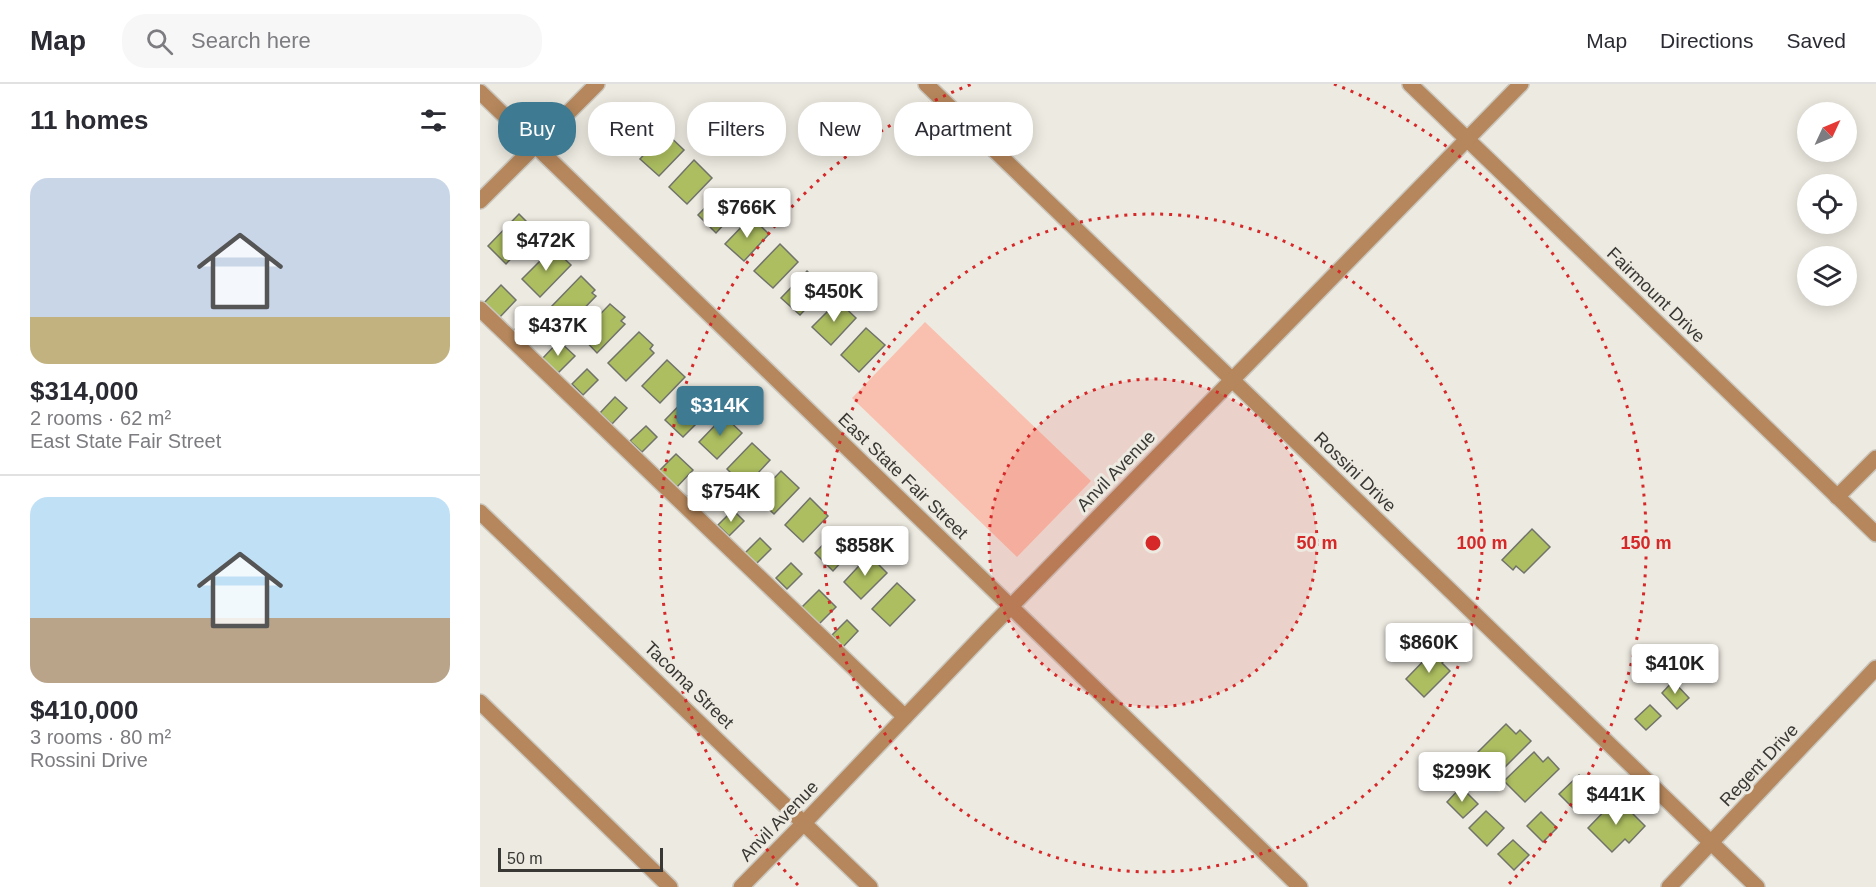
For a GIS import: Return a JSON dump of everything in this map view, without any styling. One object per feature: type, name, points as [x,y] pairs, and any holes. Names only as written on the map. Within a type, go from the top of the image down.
[{"type":"street","points":[[576,105],[597,84]]},
{"type":"street","name":"Rossini Drive","points":[[926,84],[1757,887]]},
{"type":"street","name":"Fairmount Drive","points":[[1410,84],[1876,534]]},
{"type":"street","name":"Anvil Avenue","points":[[741,887],[1521,84]]},
{"type":"street","name":"East State Fair Street","points":[[480,92],[498,109]]},
{"type":"street","points":[[480,201],[526,156]]},
{"type":"street","name":"East State Fair Street","points":[[546,156],[1300,887]]},
{"type":"street","points":[[480,309],[905,717]]},
{"type":"street","points":[[1837,497],[1876,458]]},
{"type":"street","name":"Tacoma Street","points":[[480,512],[870,887]]},
{"type":"street","name":"Regent Drive","points":[[1669,887],[1876,668]]},
{"type":"street","points":[[480,702],[670,887]]},
{"type":"shaded area","points":[[925,322],[1091,481],[1017,557],[852,398]]},
{"type":"building","points":[[675,141],[684,150],[659,176],[640,159],[643,156],[675,156]]},
{"type":"building","points":[[694,160],[712,178],[687,204],[669,187]]},
{"type":"building","points":[[723,189],[741,206],[716,233],[698,215]]},
{"type":"building","points":[[519,214],[533,228],[530,232],[533,235],[506,264],[488,246]]},
{"type":"building","points":[[751,217],[769,234],[744,261],[725,244]]},
{"type":"building","points":[[780,244],[798,262],[773,288],[754,271]]},
{"type":"building","points":[[553,248],[571,265],[540,297],[522,279]]},
{"type":"building","points":[[807,271],[825,289],[800,315],[781,298]]},
{"type":"building","points":[[581,276],[595,290],[592,293],[596,296],[568,325],[551,307]]},
{"type":"building","points":[[501,285],[516,300],[499,318],[484,303]]},
{"type":"building","points":[[838,301],[856,318],[831,345],[812,327]]},
{"type":"building","points":[[610,304],[625,317],[621,321],[625,324],[597,353],[580,335]]},
{"type":"building","points":[[531,313],[546,328],[528,346],[513,331]]},
{"type":"building","points":[[866,328],[885,345],[859,372],[841,355]]},
{"type":"building","points":[[639,332],[653,345],[650,349],[654,353],[626,381],[608,363]]},
{"type":"building","points":[[559,341],[575,356],[557,374],[542,359]]},
{"type":"building","points":[[667,360],[685,377],[660,403],[642,386]]},
{"type":"building","points":[[587,369],[598,380],[583,395],[572,384]]},
{"type":"building","points":[[696,388],[710,402],[707,405],[711,409],[683,437],[665,420]]},
{"type":"building","points":[[615,397],[627,408],[612,424],[600,413]]},
{"type":"building","points":[[724,416],[742,433],[717,459],[699,442]]},
{"type":"building","points":[[646,426],[657,437],[642,452],[630,441]]},
{"type":"building","points":[[752,443],[770,460],[745,487],[727,469]]},
{"type":"building","points":[[676,454],[693,470],[676,488],[659,471]]},
{"type":"building","points":[[781,471],[799,488],[774,514],[756,497]]},
{"type":"building","points":[[702,482],[713,493],[698,508],[687,497]]},
{"type":"building","points":[[810,498],[828,516],[803,542],[785,525]]},
{"type":"building","points":[[733,510],[744,521],[729,536],[718,525]]},
{"type":"building","points":[[840,527],[858,544],[833,571],[815,553]]},
{"type":"building","points":[[1532,529],[1550,547],[1524,573],[1516,566],[1513,570],[1502,560]]},
{"type":"building","points":[[760,538],[771,549],[756,564],[745,553]]},
{"type":"building","points":[[869,555],[887,573],[861,599],[844,582]]},
{"type":"building","points":[[791,563],[802,574],[787,589],[776,578]]},
{"type":"building","points":[[897,583],[915,600],[890,626],[872,609]]},
{"type":"building","points":[[819,590],[836,607],[818,625],[801,608]]},
{"type":"building","points":[[847,620],[858,631],[843,647],[832,635]]},
{"type":"building","points":[[1435,649],[1445,660],[1442,663],[1450,671],[1424,697],[1406,679]]},
{"type":"building","points":[[1673,681],[1689,698],[1677,709],[1662,693]]},
{"type":"building","points":[[1650,705],[1661,716],[1646,730],[1635,719]]},
{"type":"building","points":[[1506,724],[1516,734],[1520,730],[1531,741],[1497,775],[1476,754]]},
{"type":"building","points":[[1534,752],[1543,762],[1548,757],[1559,769],[1525,802],[1504,781]]},
{"type":"building","points":[[1579,775],[1595,791],[1575,810],[1559,794]]},
{"type":"building","points":[[1461,787],[1478,804],[1463,818],[1447,802]]},
{"type":"building","points":[[1617,798],[1645,826],[1629,843],[1625,839],[1612,852],[1588,828]]},
{"type":"building","points":[[1486,811],[1504,828],[1487,846],[1469,828]]},
{"type":"building","points":[[1541,812],[1557,828],[1543,842],[1527,826]]},
{"type":"building","points":[[1513,840],[1529,855],[1514,870],[1498,854]]}]
